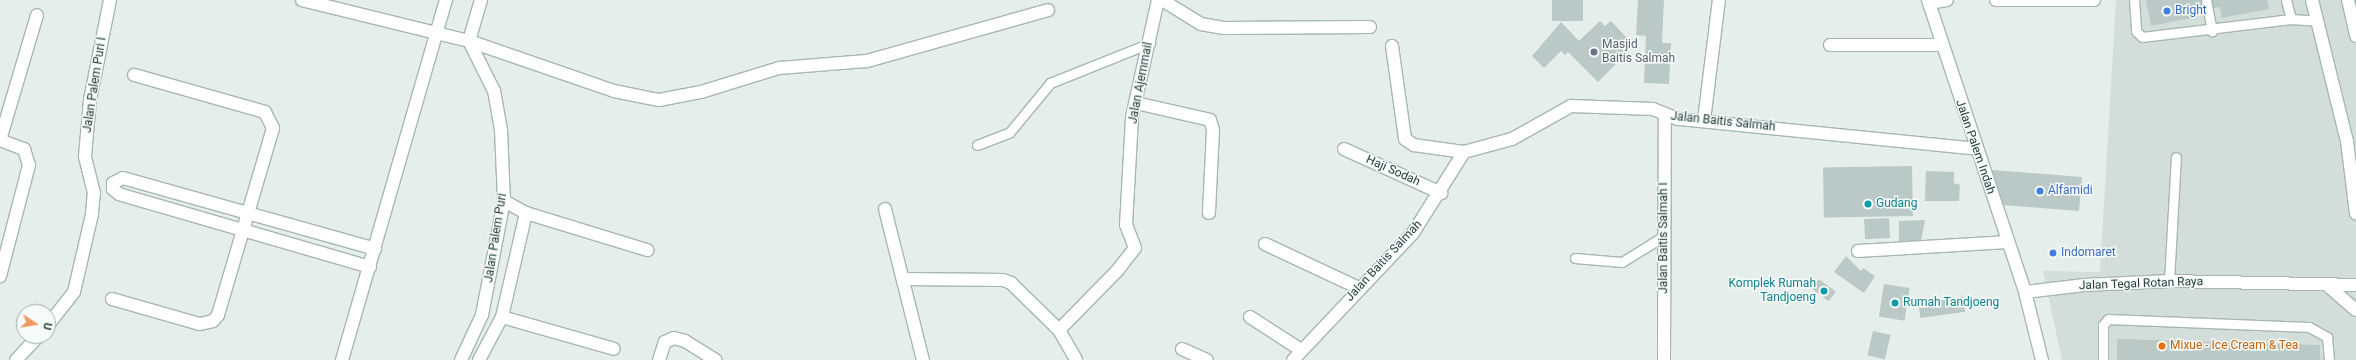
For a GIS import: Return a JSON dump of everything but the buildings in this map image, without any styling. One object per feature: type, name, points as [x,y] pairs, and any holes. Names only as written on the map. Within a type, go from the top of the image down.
[{"type":"street","name":"Jalan Palem Puri I","points":[[56,315],[74,292],[92,214],[94,193],[85,156],[90,100],[110,0]]},
{"type":"street","points":[[302,0],[437,35],[469,41],[614,91],[659,100],[701,92],[779,68],[867,61],[1048,10]]},
{"type":"street","points":[[342,360],[446,0]]},
{"type":"street","points":[[469,41],[481,0]]},
{"type":"street","name":"Jalan Ajemmail","points":[[1059,330],[1118,272],[1135,248],[1126,225],[1126,215],[1136,103],[1158,0]]},
{"type":"street","points":[[1162,0],[1201,24],[1224,28],[1370,27]]},
{"type":"street","points":[[1704,120],[1719,0]]},
{"type":"street","points":[[1928,2],[1947,0]]},
{"type":"street","points":[[1996,0],[2094,0]]},
{"type":"street","points":[[2312,0],[2347,141],[2356,213]]},
{"type":"street","points":[[2348,0],[2356,36]]},
{"type":"street","name":"Jalan Palem Indah","points":[[1928,2],[1940,45],[2025,292]]},
{"type":"street","points":[[0,276],[29,165],[24,149],[0,140],[37,15]]},
{"type":"street","name":"Jalan Palem Puri","points":[[461,360],[482,316],[504,201],[502,130],[494,91],[469,41]]},
{"type":"street","points":[[1830,45],[1940,45]]},
{"type":"street","points":[[1392,46],[1405,139],[1414,145],[1464,152]]},
{"type":"street","points":[[112,299],[200,324],[213,321],[218,315],[249,214],[273,128],[271,119],[265,112],[134,75]]},
{"type":"street","points":[[1136,103],[1210,120],[1212,130],[1209,213]]},
{"type":"street","name":"Jalan Baitis Salmah","points":[[1293,360],[1359,288],[1413,233],[1441,192],[1464,152],[1512,139],[1571,106],[1654,110],[1664,116],[1976,148]]},
{"type":"street","name":"Jalan Baitis Salmah I","points":[[1664,116],[1664,360]]},
{"type":"street","name":"Haji Sodah","points":[[1344,149],[1441,192]]},
{"type":"street","points":[[370,267],[119,194],[112,189],[113,183],[123,178],[375,249]]},
{"type":"street","points":[[504,201],[526,213],[647,250]]},
{"type":"street","points":[[885,209],[904,279],[923,360]]},
{"type":"street","points":[[479,360],[502,317],[526,213]]},
{"type":"street","points":[[1858,251],[2008,242]]},
{"type":"street","points":[[1265,244],[1359,288]]},
{"type":"street","points":[[904,279],[1003,280],[1059,330],[1076,360]]},
{"type":"street","name":"Jalan Tegal Rotan Raya","points":[[2025,292],[2085,285],[2169,282],[2356,285]]},
{"type":"street","points":[[2327,285],[2356,310]]},
{"type":"street","points":[[2025,292],[2042,360]]},
{"type":"street","points":[[502,317],[614,349]]},
{"type":"street","points":[[1250,317],[1301,350]]},
{"type":"street","points":[[659,360],[665,342],[674,338],[685,341],[716,360]]},
{"type":"street","points":[[16,360],[31,344]]},
{"type":"street","points":[[1182,349],[1207,360]]},
{"type":"lane","points":[[2134,0],[2136,31],[2142,37],[2212,31],[2291,19],[2317,21]]},
{"type":"lane","points":[[2206,0],[2212,31]]},
{"type":"lane","points":[[2286,0],[2291,19]]},
{"type":"lane","points":[[977,145],[1009,133],[1050,82],[1150,43]]},
{"type":"lane","points":[[2169,282],[2176,157]]},
{"type":"lane","points":[[1575,258],[1622,262],[1664,236]]},
{"type":"lane","points":[[2103,360],[2103,325],[2108,319],[2309,327],[2327,337],[2329,360]]},
{"type":"shaded area","points":[[2116,0],[2356,0],[2356,360],[2062,360],[2043,271],[2100,272]]},
{"type":"place","name":"Bright","points":[[2167,11]]},
{"type":"place","name":"Masjid Baitis Salmah","points":[[1594,52]]},
{"type":"place","name":"Alfamidi","points":[[2040,191]]},
{"type":"place","name":"Gudang","points":[[1868,204]]},
{"type":"place","name":"Indomaret","points":[[2053,253]]},
{"type":"place","name":"Komplek Rumah Tandjoeng","points":[[1824,291]]},
{"type":"place","name":"Rumah Tandjoeng","points":[[1895,303]]},
{"type":"place","name":"Mixue - Ice Cream & Tea","points":[[2162,346]]}]
